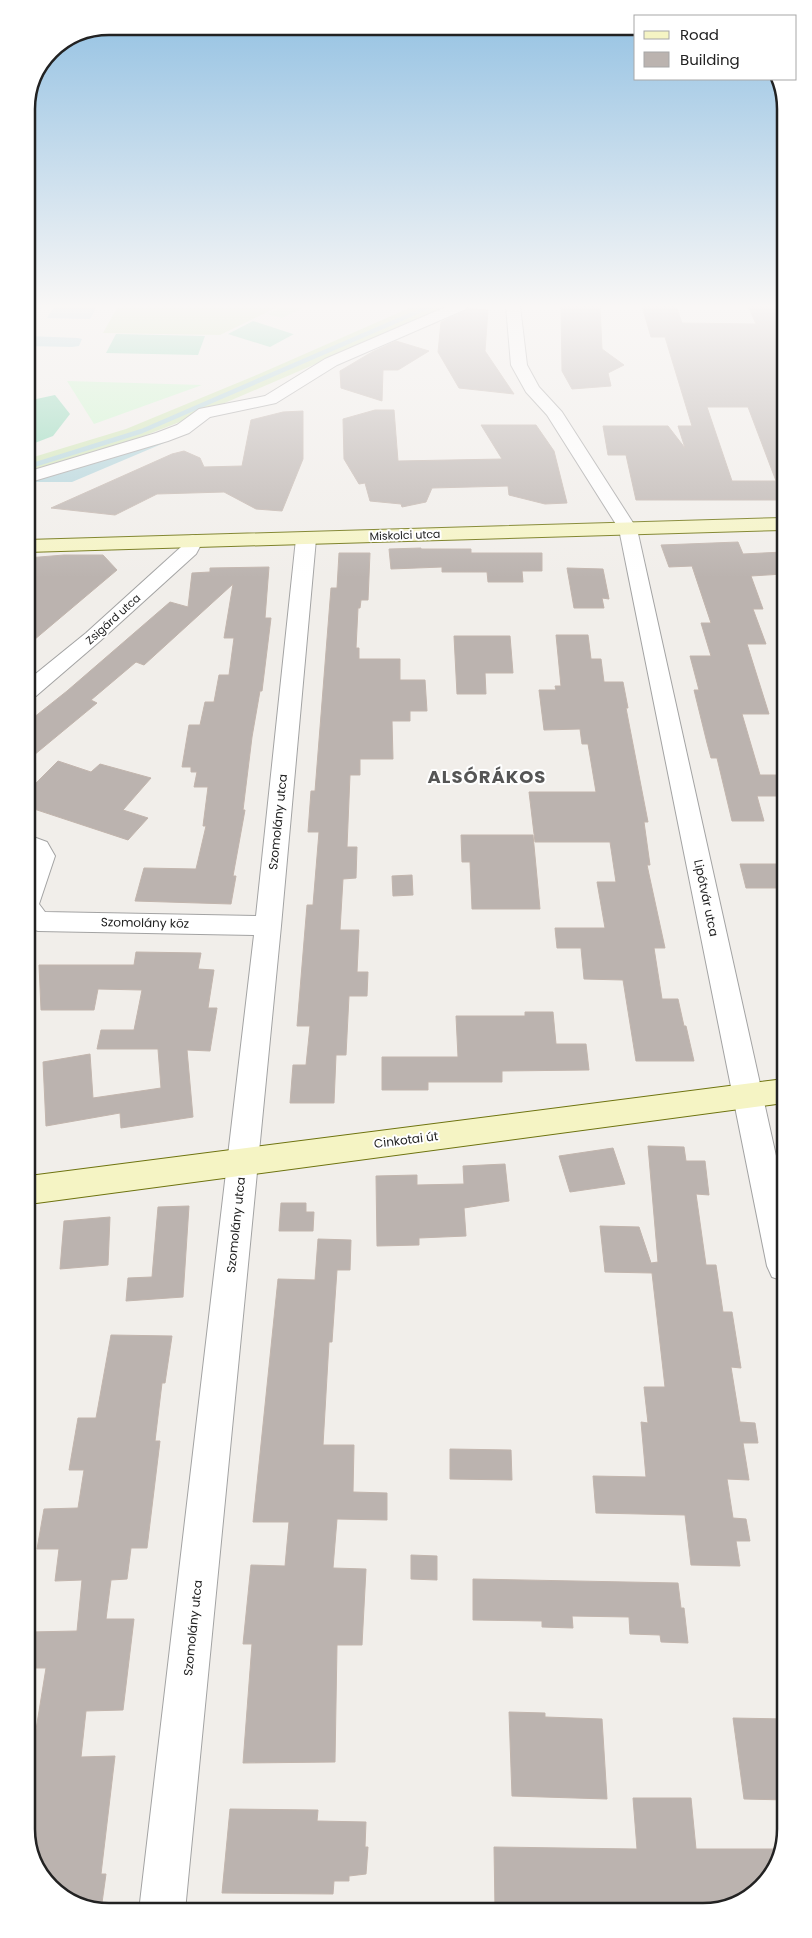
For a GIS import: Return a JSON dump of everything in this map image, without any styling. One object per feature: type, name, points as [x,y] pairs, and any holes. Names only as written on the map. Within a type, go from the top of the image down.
[{"type":"street","points":[[35,476],[183,430],[203,413],[270,400],[276,396]]},
{"type":"street","points":[[539,396],[554,412],[628,529]]},
{"type":"street","name":"Miskolci utca","points":[[35,546],[777,524]]},
{"type":"street","name":"Lipótvár utca","points":[[628,529],[777,1234]]},
{"type":"street","name":"Szomolány utca","points":[[163,1903],[268,926],[306,538]]},
{"type":"street","name":"Zsigárd utca","points":[[35,685],[93,638],[189,550],[194,541]]},
{"type":"street","points":[[35,846],[38,848],[42,856],[35,878]]},
{"type":"street","name":"Szomolány köz","points":[[35,917],[38,921],[268,926]]},
{"type":"street","name":"Cinkotai út","points":[[35,1189],[777,1093]]},
{"type":"green space","points":[[56,396],[70,414],[53,436],[35,443],[35,399]]},
{"type":"green space","points":[[77,396],[170,396],[94,424]]},
{"type":"green space","points":[[205,396],[240,396],[123,444],[35,471],[35,457],[126,429]]},
{"type":"water","points":[[160,440],[164,443],[72,482],[35,482],[35,478]]},
{"type":"building","points":[[368,396],[382,396],[382,401]]},
{"type":"building","points":[[683,396],[777,396],[777,500],[636,500],[626,455],[608,455],[603,426],[668,426],[685,448],[678,426],[692,426]],"holes":[[[707,407],[748,407],[776,481],[732,481]]]},
{"type":"building","points":[[375,410],[394,410],[398,461],[502,459],[481,425],[536,425],[554,451],[567,503],[545,504],[509,495],[508,486],[432,488],[426,502],[402,507],[401,504],[370,501],[365,483],[359,484],[344,459],[343,419]]},
{"type":"building","points":[[303,411],[303,459],[282,511],[256,509],[224,492],[157,494],[115,515],[51,508],[172,454],[184,451],[200,458],[204,467],[242,466],[251,420],[283,412]]},
{"type":"building","points":[[738,542],[743,554],[777,552],[777,574],[751,576],[763,609],[753,609],[766,644],[747,644],[769,714],[742,714],[760,775],[777,775],[777,796],[757,796],[764,821],[732,821],[717,758],[711,758],[707,743],[694,690],[699,690],[690,656],[711,656],[701,623],[711,623],[692,566],[669,567],[661,545]]},
{"type":"building","points":[[389,549],[471,549],[471,553],[542,553],[542,571],[522,571],[523,582],[488,582],[487,572],[442,572],[442,567],[391,569]]},
{"type":"building","points":[[339,553],[370,553],[368,600],[361,600],[360,608],[358,608],[356,648],[359,648],[359,659],[400,659],[400,680],[425,680],[427,711],[410,711],[410,721],[392,721],[393,759],[360,759],[360,775],[350,775],[347,847],[357,847],[356,878],[343,879],[340,930],[359,930],[357,972],[368,972],[367,996],[349,996],[346,1055],[336,1055],[334,1103],[290,1103],[293,1065],[306,1065],[310,1026],[297,1026],[307,905],[313,905],[319,832],[308,832],[311,791],[315,791],[331,588],[337,588]]},
{"type":"building","points":[[103,555],[117,570],[35,639],[35,557]]},
{"type":"building","points":[[269,567],[265,618],[271,618],[262,691],[260,691],[252,737],[243,810],[245,810],[233,876],[236,876],[231,904],[135,901],[144,868],[196,869],[206,826],[203,826],[208,787],[194,787],[197,772],[191,772],[191,767],[182,767],[189,725],[200,725],[205,702],[214,702],[219,675],[229,675],[234,638],[224,638],[233,584],[144,665],[136,662],[91,700],[97,703],[35,754],[35,716],[170,602],[188,607],[192,573],[210,572],[210,568]]},
{"type":"building","points":[[567,568],[603,569],[609,599],[602,598],[604,608],[574,608]]},
{"type":"building","points":[[556,635],[588,635],[591,659],[601,659],[604,682],[623,682],[628,708],[626,708],[648,822],[644,822],[650,865],[647,865],[665,948],[654,948],[662,999],[678,999],[694,1061],[636,1061],[623,980],[584,979],[581,948],[557,948],[555,928],[605,928],[597,882],[616,882],[610,842],[535,842],[529,792],[596,792],[588,744],[582,744],[580,729],[544,730],[539,690],[556,690],[555,686],[561,686]]},
{"type":"building","points":[[454,636],[510,636],[513,673],[485,673],[486,694],[457,694]]},
{"type":"building","points":[[58,761],[91,772],[100,764],[151,778],[123,810],[148,818],[128,840],[35,809],[35,784]]},
{"type":"building","points":[[461,835],[533,835],[540,909],[472,909],[470,862],[462,862]]},
{"type":"building","points":[[740,864],[777,864],[777,888],[746,888]]},
{"type":"building","points":[[412,875],[413,895],[393,896],[392,876]]},
{"type":"building","points":[[136,952],[201,953],[198,969],[214,970],[208,1008],[217,1008],[210,1051],[187,1050],[193,1117],[121,1128],[120,1113],[46,1126],[43,1062],[90,1054],[93,1098],[161,1088],[158,1049],[97,1049],[101,1030],[134,1030],[142,990],[98,989],[94,1010],[41,1010],[39,965],[134,965]]},
{"type":"building","points":[[525,1012],[553,1012],[556,1044],[586,1044],[589,1070],[502,1071],[502,1082],[428,1082],[428,1090],[382,1090],[382,1057],[458,1057],[456,1016],[525,1016]]},
{"type":"building","points":[[648,1146],[684,1147],[686,1161],[705,1161],[709,1195],[696,1194],[706,1265],[716,1265],[723,1312],[732,1312],[741,1368],[731,1367],[740,1422],[755,1423],[758,1443],[743,1443],[749,1480],[727,1479],[733,1518],[746,1519],[750,1541],[736,1541],[740,1566],[691,1565],[685,1515],[596,1513],[593,1476],[646,1477],[641,1422],[648,1423],[644,1387],[665,1387],[652,1273],[605,1272],[600,1226],[639,1227],[651,1263],[658,1262]]},
{"type":"building","points":[[613,1148],[625,1184],[570,1192],[559,1156]]},
{"type":"building","points":[[505,1164],[509,1201],[464,1208],[466,1236],[419,1238],[419,1245],[377,1246],[376,1176],[417,1175],[417,1185],[464,1184],[463,1166]]},
{"type":"building","points":[[281,1203],[306,1203],[306,1212],[314,1212],[313,1231],[279,1231]]},
{"type":"building","points":[[189,1206],[183,1297],[126,1301],[128,1278],[152,1277],[158,1207]]},
{"type":"building","points":[[110,1217],[108,1265],[60,1269],[64,1221]]},
{"type":"building","points":[[318,1239],[351,1240],[350,1270],[337,1270],[332,1342],[329,1342],[323,1445],[354,1445],[353,1492],[387,1493],[387,1520],[337,1519],[333,1568],[366,1569],[362,1645],[337,1645],[335,1762],[243,1763],[252,1644],[243,1644],[251,1565],[285,1566],[289,1522],[253,1522],[278,1279],[315,1280]]},
{"type":"building","points":[[111,1335],[172,1336],[165,1383],[162,1383],[155,1441],[160,1441],[147,1548],[131,1548],[127,1579],[111,1580],[106,1619],[134,1619],[123,1710],[86,1711],[81,1757],[115,1756],[101,1874],[106,1874],[102,1903],[72,1893],[57,1881],[48,1870],[39,1853],[35,1829],[35,1736],[46,1668],[35,1668],[35,1632],[77,1631],[82,1580],[55,1581],[59,1549],[37,1549],[44,1509],[78,1508],[84,1470],[69,1470],[78,1418],[96,1418]]},
{"type":"building","points":[[450,1449],[511,1450],[512,1480],[450,1479]]},
{"type":"building","points":[[411,1555],[437,1556],[437,1580],[411,1579]]},
{"type":"building","points":[[473,1579],[678,1583],[681,1608],[684,1608],[688,1643],[661,1642],[660,1635],[630,1634],[629,1617],[572,1616],[573,1628],[542,1627],[542,1621],[473,1620]]},
{"type":"building","points":[[509,1712],[545,1713],[545,1717],[602,1719],[607,1799],[512,1796]]},
{"type":"building","points":[[733,1718],[777,1719],[777,1800],[744,1799]]},
{"type":"building","points":[[633,1798],[691,1798],[696,1849],[774,1849],[767,1866],[752,1885],[727,1899],[712,1902],[495,1903],[494,1847],[637,1849]]},
{"type":"building","points":[[230,1809],[318,1810],[317,1821],[366,1822],[365,1847],[368,1847],[366,1874],[349,1876],[349,1881],[334,1881],[333,1894],[222,1893]]},
{"type":"waterway","points":[[35,464],[142,431],[222,396]]},
{"type":"district","name":"ALSÓRÁKOS","points":[[487,777]]}]
